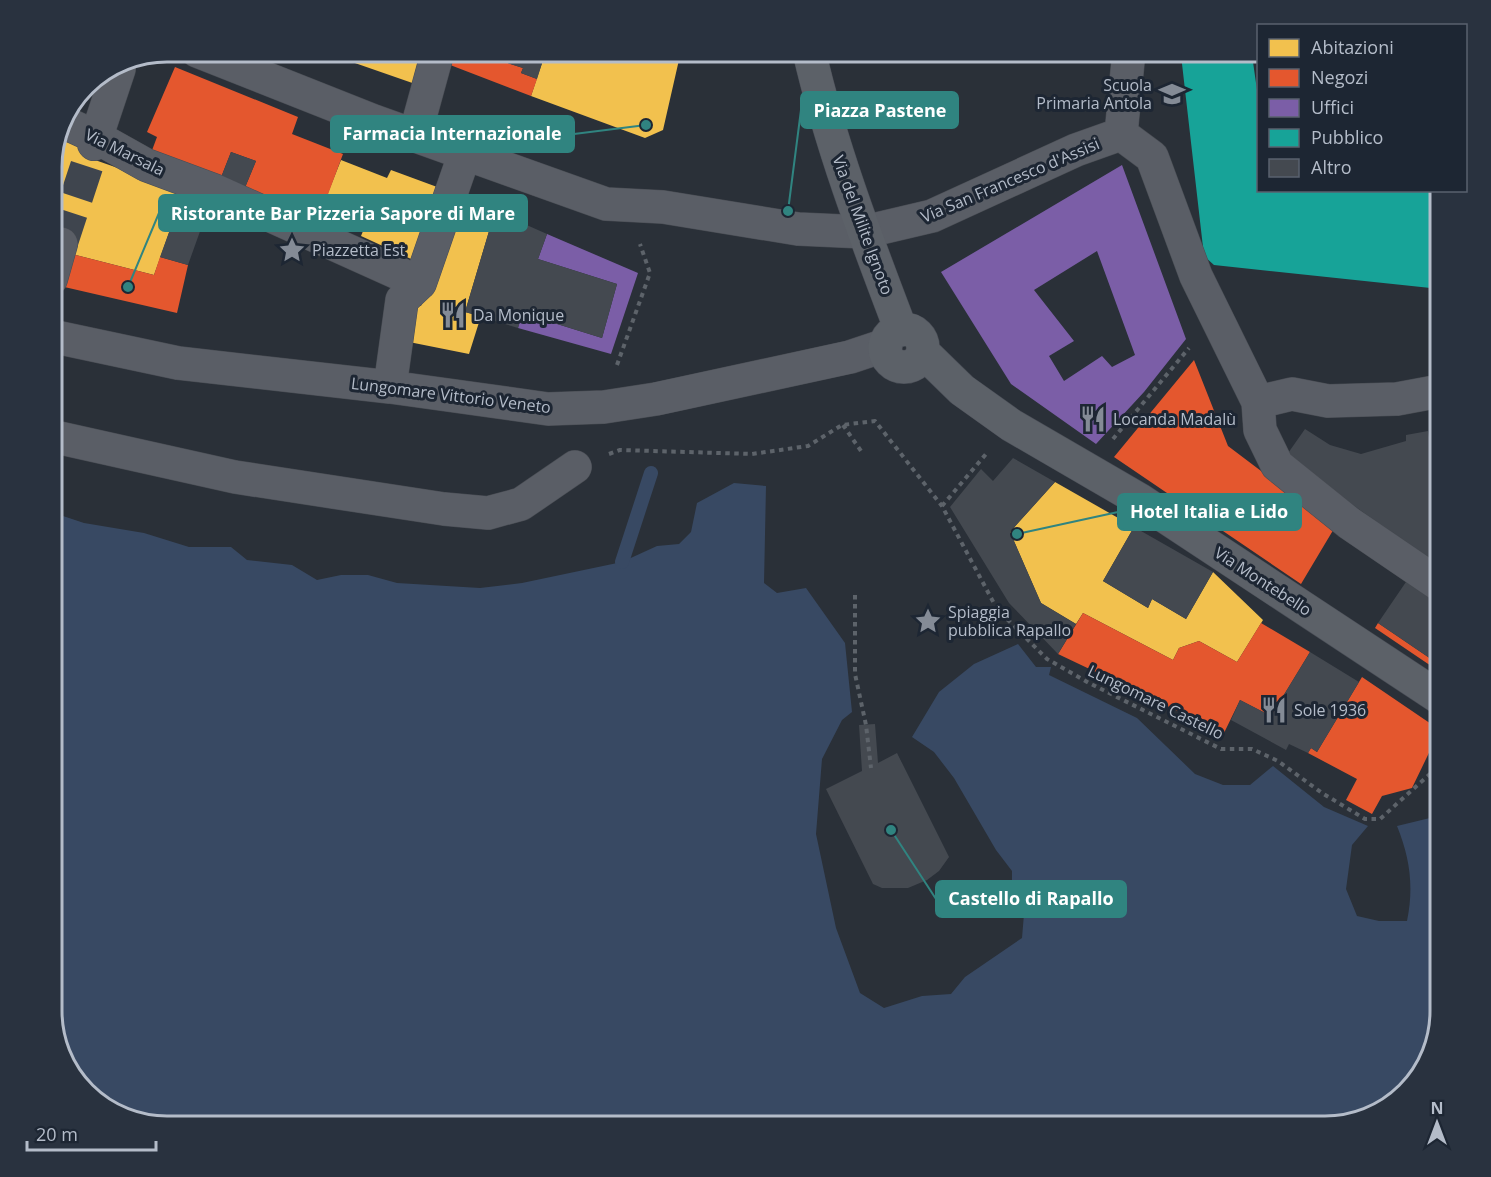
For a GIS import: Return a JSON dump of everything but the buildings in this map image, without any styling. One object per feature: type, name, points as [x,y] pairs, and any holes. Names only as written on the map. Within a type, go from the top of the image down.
[{"type":"main road","name":"Via del Milite Ignoto","points":[[812,62],[819,94],[901,350]]},
{"type":"main road","name":"Via Montebello","points":[[901,350],[1011,425],[1140,500],[1430,691]]},
{"type":"street","name":"Via San Francesco d'Assisi","points":[[226,62],[415,135],[606,204],[663,207],[798,229],[864,232],[932,216],[1076,150],[1121,134]]},
{"type":"street","points":[[415,135],[435,62]]},
{"type":"street","points":[[1129,62],[1121,134],[1152,158],[1196,276],[1258,402],[1260,430],[1277,465],[1349,523],[1430,578]]},
{"type":"street","points":[[95,140],[117,75]]},
{"type":"street","name":"Via Marsala","points":[[70,127],[146,165],[216,190],[420,283]]},
{"type":"street","points":[[390,387],[402,300],[420,283],[465,153]]},
{"type":"street","name":"Lungomare Vittorio Veneto","points":[[62,338],[178,363],[390,387],[548,409],[604,407],[849,357],[901,350]]},
{"type":"street","points":[[1258,402],[1292,394],[1328,401],[1397,399],[1430,393]]},
{"type":"street","points":[[62,438],[235,477],[444,509],[488,513],[521,504],[575,467]]},
{"type":"path","points":[[616,369],[650,273],[626,205]]},
{"type":"path","points":[[1086,469],[1187,350],[1218,320]]},
{"type":"path","name":"Lungomare Castello","points":[[842,424],[875,421],[942,506],[997,609],[1047,659],[1089,683],[1221,749],[1252,749],[1278,761],[1322,793],[1365,819],[1380,819],[1430,774]]},
{"type":"path","points":[[575,467],[620,450],[752,454],[808,446],[842,424],[861,451]]},
{"type":"path","points":[[942,506],[1011,425]]},
{"type":"path","points":[[855,595],[855,674],[866,725],[871,768]]},
{"type":"water","points":[[734,483],[766,486],[764,583],[777,593],[806,588],[845,643],[852,712],[842,720],[822,759],[816,834],[836,928],[860,993],[884,1008],[922,996],[951,994],[965,977],[1022,938],[1024,914],[1012,901],[1012,871],[996,850],[954,778],[934,752],[912,737],[939,692],[974,664],[1018,644],[1036,667],[1051,667],[1049,675],[1137,718],[1195,774],[1223,785],[1250,785],[1273,766],[1324,807],[1368,826],[1352,845],[1346,889],[1357,916],[1379,921],[1407,921],[1410,873],[1397,826],[1430,818],[1429,1024],[1424,1044],[1412,1069],[1394,1089],[1371,1105],[1358,1110],[1324,1116],[167,1116],[133,1110],[103,1094],[88,1080],[72,1057],[65,1037],[62,1017],[62,516],[84,523],[144,533],[189,547],[231,547],[247,560],[292,565],[317,580],[341,575],[368,575],[397,583],[480,588],[522,583],[622,562],[657,546],[679,544],[691,532],[697,503]]},
{"type":"waterway","points":[[622,562],[651,473]]},
{"type":"tunnel","points":[[62,241],[94,144]]},
{"type":"place","name":"Scuola Primaria Antola","points":[[1172,94]]},
{"type":"place","name":"Farmacia Internazionale","points":[[646,125]]},
{"type":"place","name":"Piazza Pastene","points":[[788,211]]},
{"type":"place","name":"Piazzetta Est","points":[[292,250]]},
{"type":"place","name":"Ristorante Bar Pizzeria Sapore di Mare","points":[[128,287]]},
{"type":"place","name":"Da Monique","points":[[453,315]]},
{"type":"place","name":"Locanda Madalù","points":[[1093,419]]},
{"type":"place","name":"Hotel Italia e Lido","points":[[1017,534]]},
{"type":"place","name":"Spiaggia pubblica Rapallo","points":[[928,621]]},
{"type":"place","name":"Sole 1936","points":[[1274,710]]},
{"type":"place","name":"Castello di Rapallo","points":[[891,830]]}]
